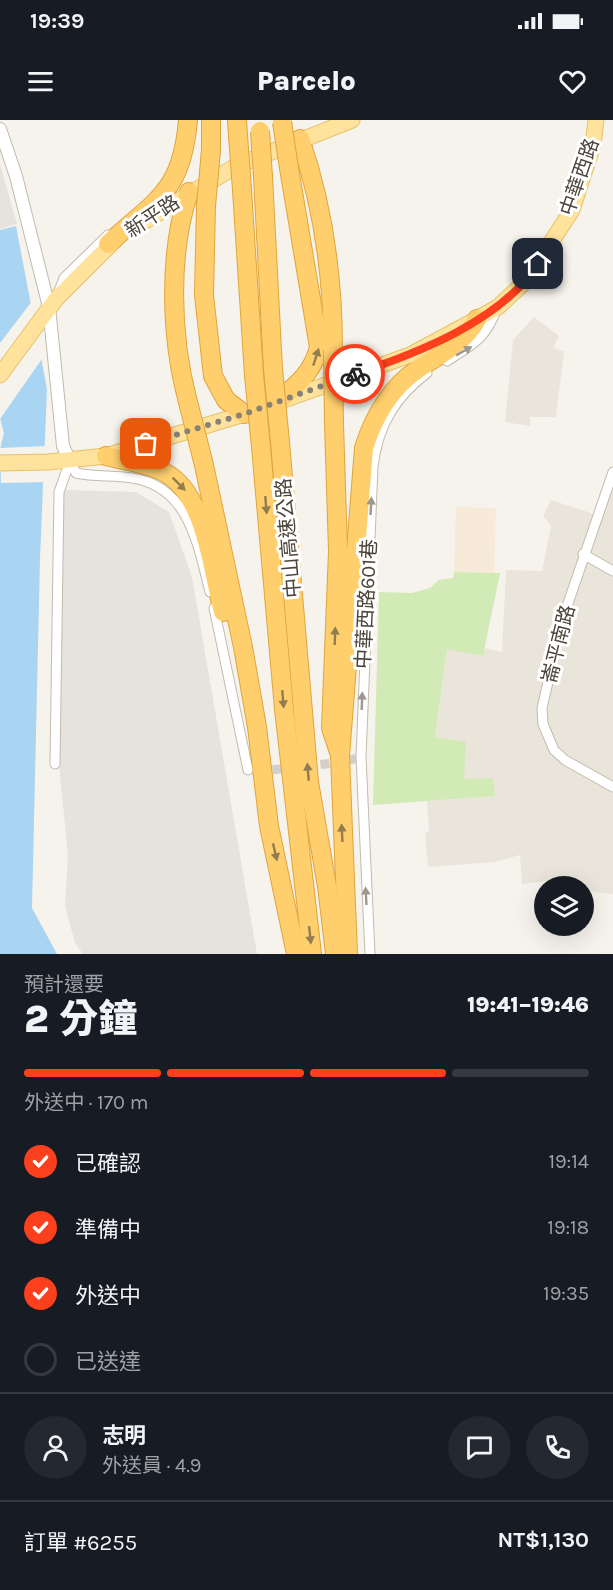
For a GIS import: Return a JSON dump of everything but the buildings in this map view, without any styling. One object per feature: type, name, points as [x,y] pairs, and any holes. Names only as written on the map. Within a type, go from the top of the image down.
[{"type":"highway","points":[[108,244],[158,199],[176,177],[185,153],[188,120]]},
{"type":"highway","points":[[211,120],[204,295],[213,376],[226,400],[244,414]]},
{"type":"highway","points":[[279,400],[308,376],[316,362],[319,347],[282,121]]},
{"type":"highway","name":"中山高速公路","points":[[260,125],[273,369],[309,782],[327,886],[335,954]]},
{"type":"highway","name":"中山高速公路","points":[[238,127],[254,375],[287,741],[312,954]]},
{"type":"highway","points":[[300,138],[314,178],[325,226],[333,309],[338,551],[330,728],[340,756]]},
{"type":"highway","points":[[189,192],[178,237],[175,274],[180,356],[187,398],[204,465],[243,647],[258,727],[269,826]]},
{"type":"highway","points":[[348,954],[340,756],[364,448],[372,423],[384,402],[416,370],[470,334],[477,319]]},
{"type":"highway","points":[[106,456],[163,471],[177,480],[191,497],[199,516],[236,660],[259,787],[296,954]]},
{"type":"main road","name":"新平路","points":[[0,375],[53,303],[108,244],[189,192],[236,166],[300,138],[352,120]]},
{"type":"main road","name":"中華西路","points":[[0,463],[70,461],[106,456],[244,414],[410,355],[477,319],[498,306],[526,281],[572,210],[593,145],[596,120]]},
{"type":"street","points":[[53,303],[64,278],[161,183],[172,162],[178,120]]},
{"type":"street","points":[[0,129],[15,170],[53,303],[63,446],[76,473],[132,478],[155,484],[185,511],[195,536],[225,649],[248,770]]},
{"type":"street","name":"中華西路601巷","points":[[370,954],[361,757],[364,626],[375,444],[392,407],[407,389],[426,374],[475,344],[489,330],[498,306]]},
{"type":"street","points":[[56,764],[59,492],[70,461]]},
{"type":"street","name":"崙平南路","points":[[613,472],[583,554],[562,621],[542,708],[543,724],[554,750],[565,760],[613,787]]},
{"type":"street","points":[[583,554],[613,571]]},
{"type":"shaded area","points":[[0,164],[17,224],[0,229]]},
{"type":"shaded area","points":[[534,317],[559,336],[553,348],[564,351],[556,417],[530,417],[530,426],[505,422],[513,340]]},
{"type":"shaded area","points":[[613,477],[613,894],[594,892],[594,876],[534,876],[534,883],[522,884],[520,855],[494,862],[428,867],[425,833],[429,831],[427,801],[494,796],[464,779],[435,738],[447,648],[482,656],[484,648],[502,652],[506,570],[542,571],[551,526],[543,516],[551,500],[594,514]]},
{"type":"shaded area","points":[[66,490],[136,492],[169,512],[192,577],[257,954],[83,954],[75,943],[65,906],[68,855],[57,745],[62,496]]},
{"type":"shaded area","points":[[456,507],[496,508],[494,573],[454,572]]},
{"type":"green space","points":[[454,572],[500,573],[483,656],[447,649],[435,737],[466,742],[464,779],[493,778],[495,796],[373,805],[379,592],[412,593],[430,588],[439,580],[453,578]]},
{"type":"water","points":[[16,226],[47,389],[40,558],[32,908],[57,954],[0,954],[0,449],[4,433],[0,418],[0,230]]},
{"type":"pier","points":[[33,300],[44,356],[0,419],[0,343]]},
{"type":"pier","points":[[48,446],[47,482],[1,483],[0,448]]},
{"type":"tunnel","points":[[307,766],[343,762],[361,757]]},
{"type":"tunnel","points":[[259,771],[293,768]]},
{"type":"way so far","points":[[146,444],[244,414],[355,374]]},
{"type":"route","points":[[355,374],[410,355],[477,319],[498,306],[526,281],[538,264]]}]
